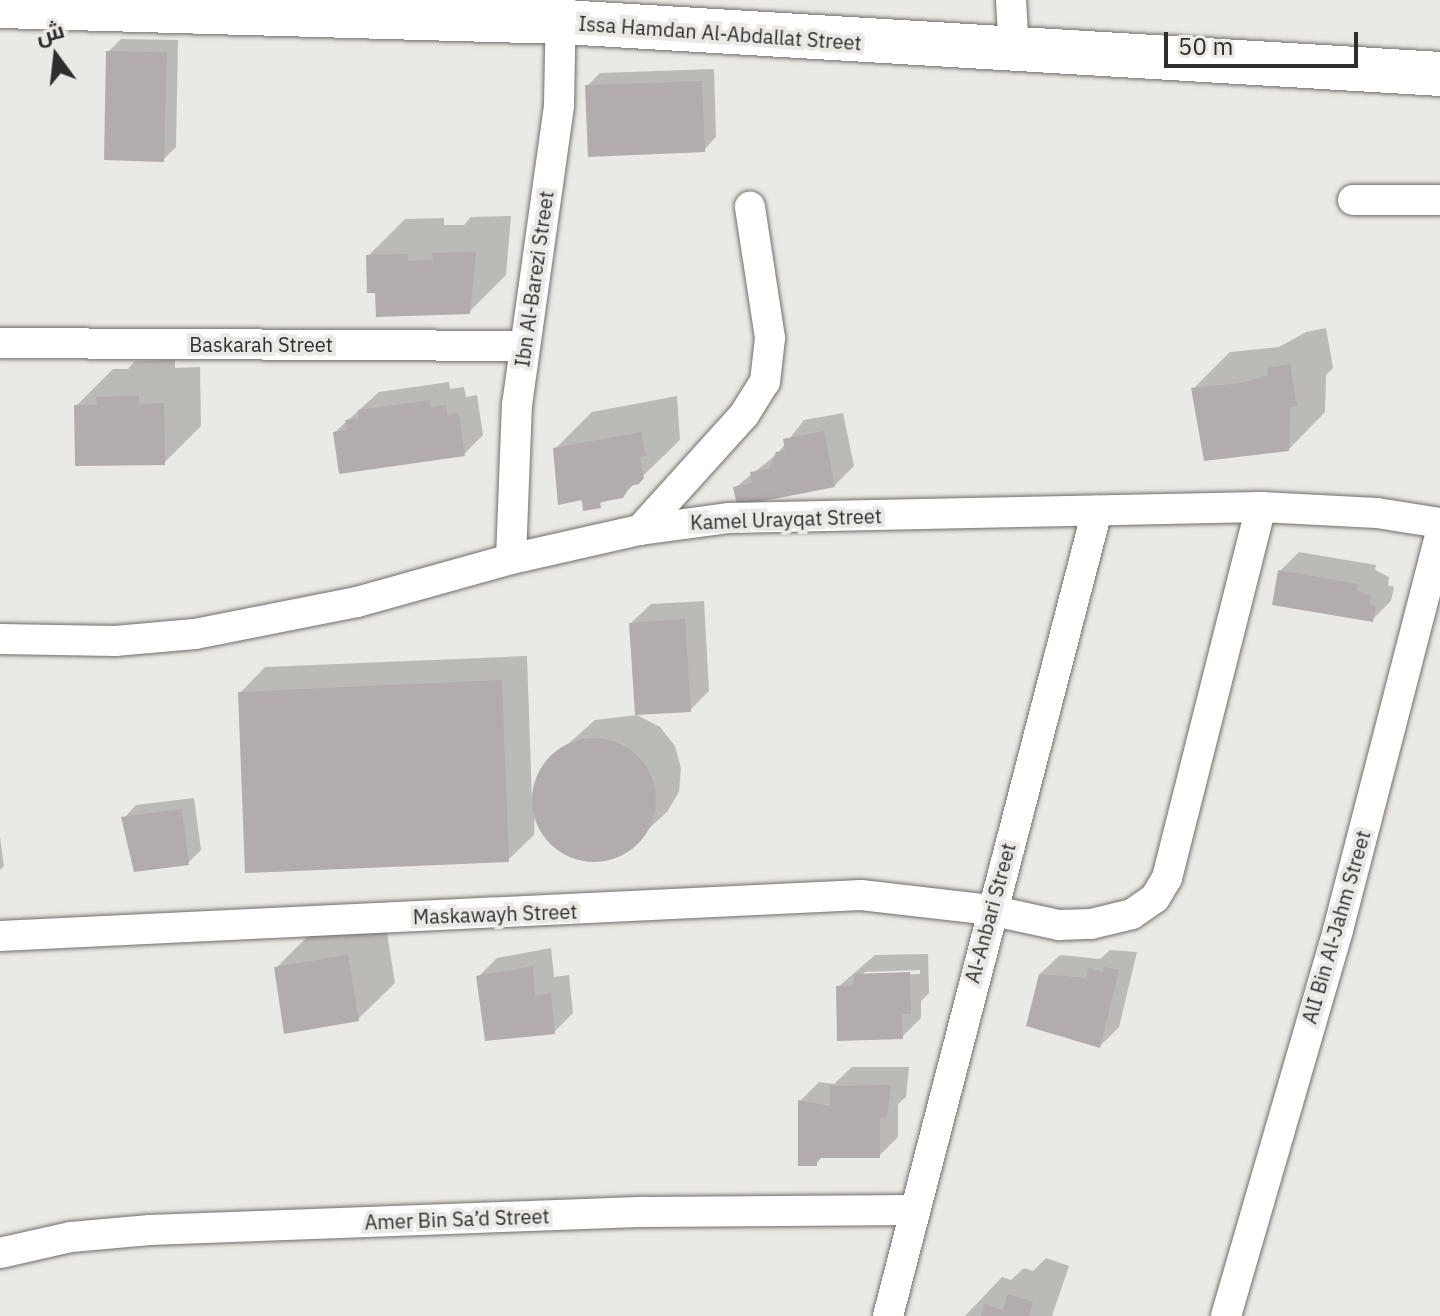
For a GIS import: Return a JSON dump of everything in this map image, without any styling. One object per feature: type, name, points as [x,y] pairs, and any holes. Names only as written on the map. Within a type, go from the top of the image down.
[{"type":"street","points":[[1011,0],[1014,52]]},
{"type":"street","name":"Issa Hamdan Al-Abdallat Street","points":[[0,6],[562,11],[1014,52],[1440,74]]},
{"type":"street","name":"Ibn Al-Barezi Street","points":[[511,559],[523,346],[559,105],[562,11]]},
{"type":"street","points":[[1353,200],[1440,200]]},
{"type":"street","points":[[640,530],[744,415],[765,382],[770,338],[750,207]]},
{"type":"street","name":"Baskarah Street","points":[[0,343],[523,346]]},
{"type":"street","name":"Kamel Urayqat Street","points":[[0,639],[115,641],[195,634],[357,602],[511,559],[640,530],[729,518],[1261,507],[1377,513],[1440,523]]},
{"type":"street","name":"Maskawayh Street","points":[[0,936],[861,895],[990,910],[1059,925],[1091,924],[1132,914],[1155,898],[1167,878],[1261,507]]},
{"type":"street","name":"Al-Anbari Street","points":[[888,1316],[990,910],[1097,511]]},
{"type":"street","name":"AlI Bin Al-Jahm Street","points":[[1226,1316],[1338,930],[1440,537]]},
{"type":"street","name":"Amer Bin Sa’d Street","points":[[0,1253],[71,1237],[150,1230],[645,1212],[915,1210]]},
{"type":"building","points":[[106,51],[167,52],[164,162],[104,160]]},
{"type":"building","points":[[702,81],[705,152],[588,157],[585,85]]},
{"type":"building","points":[[476,252],[470,314],[376,317],[375,293],[367,293],[366,255],[408,254],[408,261],[433,260],[432,253]]},
{"type":"building","points":[[1290,364],[1297,406],[1290,407],[1289,451],[1204,461],[1191,388],[1241,383],[1268,375],[1267,368]]},
{"type":"building","points":[[139,396],[139,404],[164,403],[165,465],[75,466],[74,405],[97,405],[96,397]]},
{"type":"building","points":[[430,400],[431,407],[446,405],[447,415],[459,413],[465,456],[339,474],[333,432],[347,430],[345,420],[359,418],[358,410]]},
{"type":"building","points":[[824,431],[835,487],[737,506],[733,487],[752,483],[750,472],[769,469],[776,452],[785,450],[783,439]]},
{"type":"building","points":[[641,432],[646,456],[640,457],[644,478],[639,484],[630,486],[623,498],[600,502],[601,508],[583,511],[582,500],[558,505],[553,448]]},
{"type":"building","points":[[1278,570],[1358,584],[1357,590],[1371,596],[1369,604],[1376,606],[1373,622],[1272,605]]},
{"type":"building","points":[[685,619],[691,712],[635,715],[629,623]]},
{"type":"building","points":[[502,680],[509,862],[245,873],[238,692]]},
{"type":"building","points":[[594,738],[618,743],[638,756],[651,776],[656,800],[651,824],[638,844],[618,857],[594,862],[570,857],[550,844],[537,824],[532,800],[537,776],[550,756],[570,743]]},
{"type":"building","points":[[182,809],[189,865],[134,872],[121,817]]},
{"type":"building","points":[[348,955],[359,1021],[284,1034],[274,967]]},
{"type":"building","points":[[533,966],[535,995],[551,993],[555,1034],[485,1041],[476,976]]},
{"type":"building","points":[[1104,967],[1119,970],[1100,1048],[1026,1026],[1039,974],[1086,978],[1089,968],[1103,972]]},
{"type":"building","points":[[910,972],[911,1014],[902,1014],[903,1039],[837,1041],[836,986],[854,985],[854,974]]},
{"type":"building","points":[[891,1085],[887,1118],[880,1118],[880,1158],[817,1158],[817,1166],[798,1166],[798,1100],[830,1106],[830,1086]]},
{"type":"building","points":[[1008,1294],[1033,1302],[1029,1316],[981,1316],[985,1304],[1003,1310]]}]
